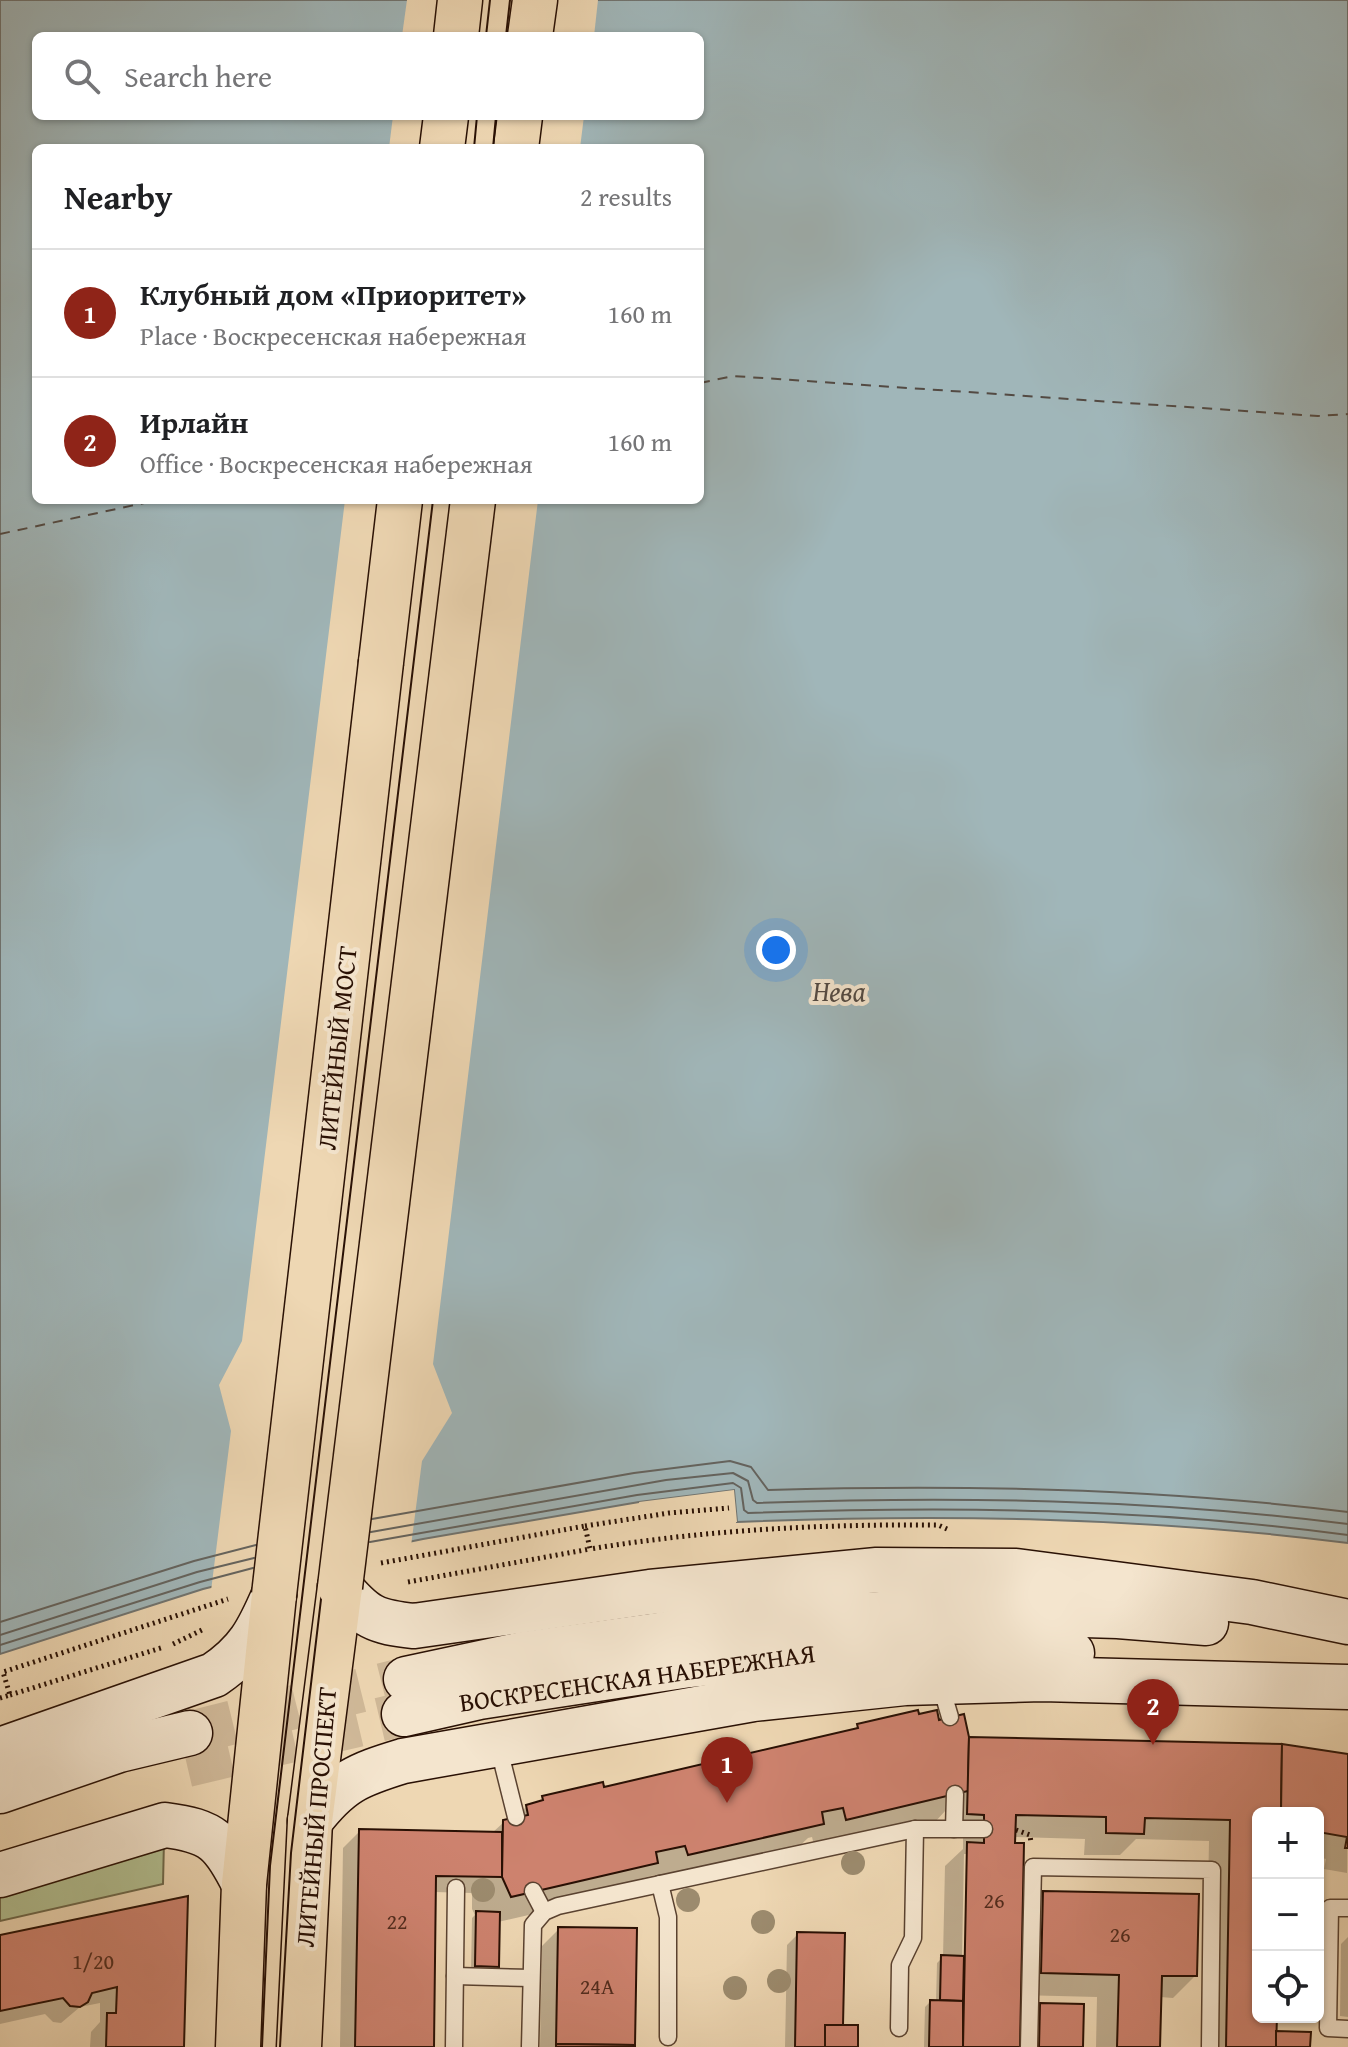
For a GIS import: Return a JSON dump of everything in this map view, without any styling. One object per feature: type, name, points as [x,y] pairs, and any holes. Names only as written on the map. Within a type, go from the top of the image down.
[{"type":"main road","points":[[456,32],[460,0]]},
{"type":"main road","points":[[531,32],[535,0]]},
{"type":"main road","points":[[442,144],[446,120]]},
{"type":"main road","points":[[516,144],[520,120]]},
{"type":"main road","name":"ЛИТЕЙНЫЙ МОСТ","points":[[257,1595],[399,504]]},
{"type":"main road","points":[[473,504],[354,1576],[361,1612],[388,1623],[414,1626],[650,1592],[877,1570],[1016,1571],[1252,1602],[1348,1622]]},
{"type":"main road","name":"ЛИТЕЙНЫЙ ПРОСПЕКТ","points":[[299,2047],[310,1821],[354,1576]]},
{"type":"main road","points":[[0,1750],[214,1675],[236,1660],[257,1635],[257,1595]]},
{"type":"main road","points":[[238,2047],[257,1595]]},
{"type":"main road","name":"ВОСКРЕСЕНСКАЯ НАБЕРЕЖНАЯ","points":[[1348,1635],[1118,1616],[930,1611],[815,1617],[523,1654],[405,1697],[479,1697],[689,1665],[838,1650],[950,1645],[1114,1655],[1348,1686]]},
{"type":"main road","points":[[310,1821],[328,1797],[349,1780],[403,1761],[753,1699],[905,1683],[945,1700],[1042,1679],[1348,1686]]},
{"type":"main road","points":[[0,1791],[119,1750],[188,1749],[129,1779],[0,1823]]},
{"type":"main road","points":[[0,1875],[165,1825],[194,1829],[212,1839],[228,1854],[244,1884]]},
{"type":"lane","points":[[498,1744],[516,1817]]},
{"type":"lane","points":[[954,1829],[955,1794]]},
{"type":"lane","points":[[899,2028],[900,1965],[913,1938],[915,1829]]},
{"type":"lane","points":[[530,2047],[533,1925],[544,1912],[558,1906],[915,1829],[984,1829]]},
{"type":"lane","points":[[1029,2047],[1033,1867],[1212,1870],[1210,2047]]},
{"type":"lane","points":[[660,1884],[668,1917],[668,2037]]},
{"type":"lane","points":[[454,2047],[456,1888]]},
{"type":"lane","points":[[533,1891],[544,1912]]},
{"type":"lane","points":[[1348,1908],[1330,1908],[1328,2028],[1348,2029]]},
{"type":"lane","points":[[455,1976],[531,1978]]},
{"type":"path","points":[[354,1576],[424,1553],[669,1513],[729,1508]]},
{"type":"path","points":[[403,1583],[644,1540],[878,1525],[938,1525],[955,1532]]},
{"type":"path","points":[[585,1526],[590,1549]]},
{"type":"path","points":[[10,1695],[1,1673],[201,1605],[257,1595]]},
{"type":"path","points":[[0,1698],[172,1644],[207,1628]]},
{"type":"green space","points":[[164,1840],[163,1884],[0,1921],[0,1892]]},
{"type":"water","name":"Нева","points":[[0,0],[1348,0],[1348,1543],[1195,1528],[1043,1520],[891,1518],[737,1522],[734,1490],[639,1502],[423,1539],[203,1589],[0,1654]]},
{"type":"pier","points":[[407,0],[598,0],[594,32],[403,32]]},
{"type":"pier","points":[[392,120],[584,120],[580,144],[390,144]]},
{"type":"pier","points":[[345,504],[538,504],[433,1364],[452,1413],[422,1461],[411,1546],[211,1591],[231,1431],[219,1385],[242,1341]]},
{"type":"pier","points":[[734,1490],[737,1522],[733,1522],[731,1495],[640,1506],[639,1502]]},
{"type":"building","points":[[918,1710],[919,1714],[937,1710],[939,1720],[964,1714],[969,1737],[968,1791],[846,1820],[843,1808],[822,1812],[824,1824],[688,1855],[685,1846],[656,1852],[658,1863],[511,1897],[502,1877],[503,1820],[528,1815],[526,1805],[543,1800],[542,1796],[603,1782],[604,1787],[858,1728],[857,1724]]},
{"type":"building","points":[[969,1737],[1282,1744],[1281,1807],[1252,1807],[1252,2023],[1277,2023],[1276,2047],[1226,2047],[1230,1820],[1145,1818],[1144,1834],[1106,1833],[1106,1817],[1016,1815],[1015,1843],[1024,1843],[1020,2047],[963,2047],[967,1842],[984,1843],[984,1815],[967,1814]]},
{"type":"building","points":[[1282,1744],[1348,1754],[1348,1848],[1345,1848],[1347,1837],[1324,1833],[1324,1807],[1281,1807]]},
{"type":"building","points":[[359,1829],[502,1832],[502,1877],[436,1876],[434,2047],[355,2047]]},
{"type":"building","points":[[1043,1891],[1199,1894],[1197,1976],[1162,1976],[1160,2047],[1117,2047],[1119,1975],[1041,1973]]},
{"type":"building","points":[[188,1896],[184,2047],[106,2047],[107,2013],[116,2013],[117,1987],[92,1993],[88,2002],[80,2007],[70,2006],[63,1998],[0,2011],[0,1935]]},
{"type":"building","points":[[476,1911],[500,1912],[499,1967],[475,1966]]},
{"type":"building","points":[[558,1927],[637,1928],[635,2045],[556,2044]]},
{"type":"building","points":[[797,1932],[845,1933],[843,2025],[825,2025],[825,2047],[795,2047]]},
{"type":"building","points":[[941,1955],[964,1956],[963,2001],[940,2000]]},
{"type":"building","points":[[930,2000],[963,2001],[963,2047],[929,2047]]},
{"type":"building","points":[[1040,2003],[1084,2004],[1083,2047],[1039,2047]]},
{"type":"building","points":[[825,2025],[858,2025],[858,2047],[825,2047]]},
{"type":"building","points":[[1276,2031],[1311,2032],[1310,2047],[1276,2047]]},
{"type":"building","points":[[556,2044],[635,2045],[635,2047],[556,2047]]},
{"type":"ferry route","points":[[704,382],[733,376],[1318,416],[1348,414]]},
{"type":"ferry route","points":[[0,534],[139,504]]},
{"type":"tunnel","points":[[190,1733],[406,1679]]},
{"type":"tunnel","points":[[187,1765],[404,1714]]},
{"type":"tram line","points":[[486,32],[490,0]]},
{"type":"tram line","points":[[506,32],[510,0]]},
{"type":"tram line","points":[[474,144],[477,120]]},
{"type":"tram line","points":[[493,144],[496,120]]},
{"type":"tram line","points":[[262,2047],[270,1866],[433,504]]},
{"type":"tram line","points":[[280,2047],[291,1853],[451,504]]},
{"type":"place","name":"Ирлайн","points":[[1153,1745]]},
{"type":"place","name":"Клубный дом «Приоритет»","points":[[727,1803]]}]
